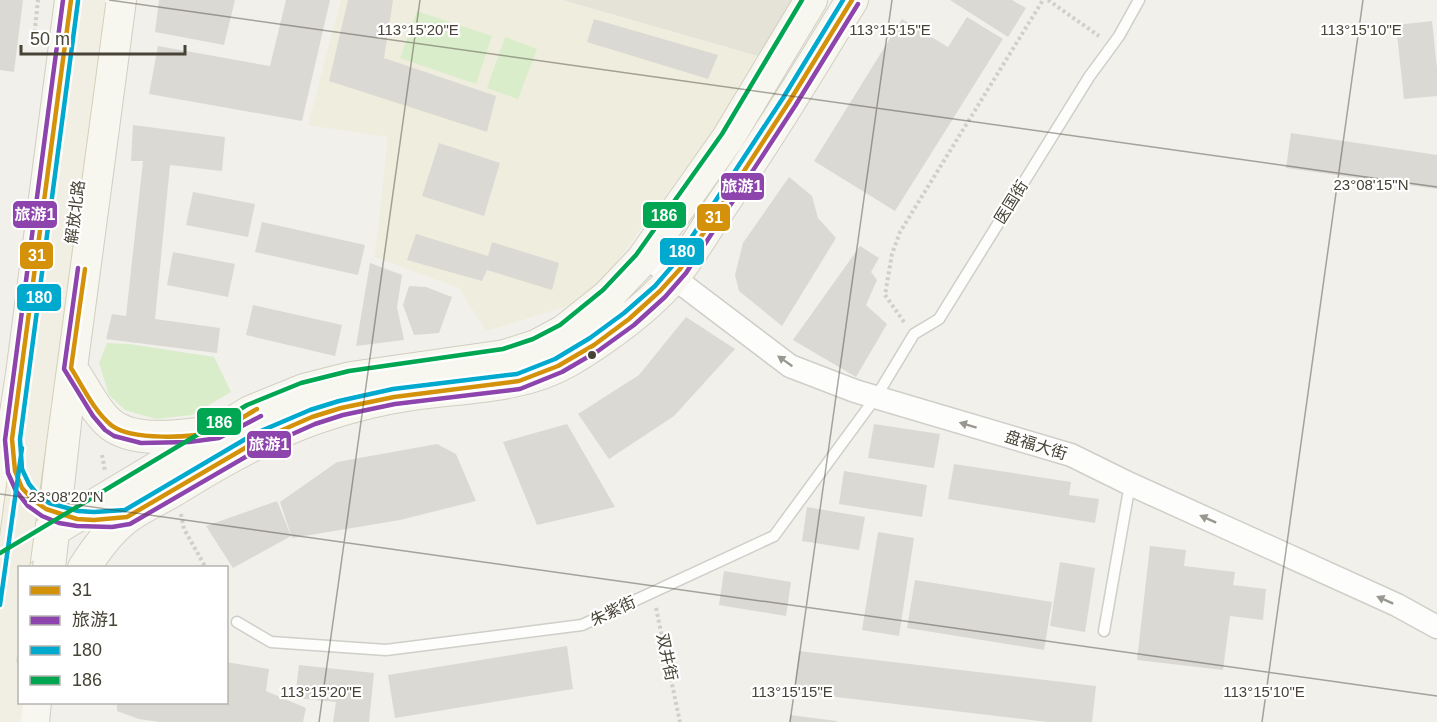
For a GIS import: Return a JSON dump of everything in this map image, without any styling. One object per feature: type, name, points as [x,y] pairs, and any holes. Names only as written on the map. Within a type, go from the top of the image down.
[{"type":"main road","name":"解放北路","points":[[0,517],[71,0]]},
{"type":"main road","name":"解放北路","points":[[0,660],[89,0]]},
{"type":"main road","name":"解放北路","points":[[27,566],[102,0]]},
{"type":"main road","name":"解放北路","points":[[49,566],[61,520],[71,368],[120,0]]},
{"type":"main road","points":[[0,562],[61,520],[250,412],[304,390],[361,376],[505,356],[536,346],[564,332],[608,296],[645,256],[728,138],[811,0]]},
{"type":"main road","points":[[85,566],[97,548],[128,517],[247,447],[304,421],[376,400],[447,389],[503,384],[538,376],[567,362],[601,340],[637,312],[673,277],[791,101],[852,0]]},
{"type":"main road","points":[[71,368],[103,418],[117,429],[152,437],[217,431]]},
{"type":"main road","points":[[12,439],[15,470],[21,486],[35,503],[61,520],[103,521],[128,517]]},
{"type":"main road","points":[[4,722],[18,630]]},
{"type":"main road","points":[[33,722],[34,704]]},
{"type":"street","name":"盘福大街","points":[[645,256],[790,366],[876,397],[1071,455],[1397,605],[1437,627]]},
{"type":"lane","name":"医国街","points":[[876,397],[914,334],[939,318],[1139,0]]},
{"type":"lane","name":"朱紫街","points":[[237,622],[271,642],[386,650],[582,625],[774,536],[876,397]]},
{"type":"lane","points":[[1104,631],[1130,484]]},
{"type":"path","points":[[34,38],[38,0]]},
{"type":"path","points":[[914,334],[885,296],[892,254],[900,232],[1043,0]]},
{"type":"path","points":[[1048,0],[1112,45]]},
{"type":"path","points":[[184,529],[205,566]]},
{"type":"path","name":"双井街","points":[[652,593],[680,722]]},
{"type":"shaded area","points":[[341,0],[562,0],[761,57],[726,114],[588,300],[486,331],[459,288],[375,257],[388,137],[308,125]]},
{"type":"shaded area","points":[[562,0],[794,0],[761,57]]},
{"type":"green space","points":[[417,11],[492,36],[476,84],[400,58]]},
{"type":"green space","points":[[505,37],[537,49],[518,99],[487,88]]},
{"type":"green space","points":[[107,343],[129,344],[214,357],[231,392],[192,415],[156,419],[125,410],[109,395],[99,363]]},
{"type":"building","points":[[0,0],[23,0],[14,72],[0,70]]},
{"type":"building","points":[[159,0],[235,0],[224,45],[155,32]]},
{"type":"building","points":[[286,0],[330,0],[302,121],[149,94],[158,46],[270,66]]},
{"type":"building","points":[[348,0],[393,0],[384,58],[496,96],[487,132],[329,81]]},
{"type":"building","points":[[950,0],[1012,0],[1026,8],[1008,37]]},
{"type":"building","points":[[967,17],[1003,39],[895,211],[814,161],[902,19],[948,47]]},
{"type":"building","points":[[594,19],[718,55],[708,79],[587,42]]},
{"type":"building","points":[[1432,21],[1437,68],[1437,96],[1404,99],[1396,25]]},
{"type":"building","points":[[133,125],[225,137],[222,171],[170,165],[155,319],[220,328],[217,353],[106,339],[112,314],[126,316],[143,161],[131,161]]},
{"type":"building","points":[[1291,133],[1437,155],[1437,189],[1286,168]]},
{"type":"building","points":[[439,143],[500,163],[484,216],[422,196]]},
{"type":"building","points":[[789,177],[812,196],[818,218],[836,238],[782,326],[739,291],[735,275],[743,243]]},
{"type":"building","points":[[193,192],[255,204],[248,237],[186,225]]},
{"type":"building","points":[[262,222],[365,245],[358,275],[255,252]]},
{"type":"building","points":[[416,234],[488,256],[492,242],[559,263],[552,290],[487,270],[482,281],[407,260]]},
{"type":"building","points":[[860,246],[879,258],[871,272],[877,280],[866,305],[887,324],[856,377],[793,340]]},
{"type":"building","points":[[173,252],[235,264],[228,297],[167,285]]},
{"type":"building","points":[[370,263],[402,275],[397,307],[404,340],[356,346]]},
{"type":"building","points":[[409,286],[426,287],[452,297],[439,333],[414,335],[403,305]]},
{"type":"building","points":[[253,305],[342,325],[335,356],[246,335]]},
{"type":"building","points":[[686,317],[735,349],[674,416],[609,459],[578,414],[639,375]]},
{"type":"building","points":[[567,424],[615,507],[537,525],[503,442]]},
{"type":"building","points":[[874,424],[940,434],[934,468],[868,458]]},
{"type":"building","points":[[437,444],[456,454],[476,501],[400,520],[292,538],[280,502],[337,462]]},
{"type":"building","points":[[954,464],[1071,482],[1069,495],[1099,499],[1095,523],[948,499]]},
{"type":"building","points":[[844,471],[927,485],[922,517],[839,504]]},
{"type":"building","points":[[277,501],[291,536],[233,568],[206,526]]},
{"type":"building","points":[[807,507],[865,517],[859,550],[802,541]]},
{"type":"building","points":[[878,532],[914,538],[899,636],[862,630]]},
{"type":"building","points":[[1150,546],[1186,550],[1184,566],[1235,572],[1233,585],[1266,589],[1263,620],[1230,616],[1223,670],[1137,660]]},
{"type":"building","points":[[1060,562],[1095,568],[1085,632],[1050,626]]},
{"type":"building","points":[[724,571],[791,582],[786,616],[719,605]]},
{"type":"building","points":[[915,580],[1052,602],[1044,650],[907,628]]},
{"type":"building","points":[[567,646],[573,689],[395,718],[388,675]]},
{"type":"building","points":[[799,651],[1096,686],[1092,722],[1048,722],[794,692]]},
{"type":"building","points":[[228,662],[269,669],[266,691],[306,708],[303,722],[160,722],[139,719],[117,711],[117,704],[228,704]]},
{"type":"building","points":[[299,665],[374,673],[369,722],[333,722],[336,702],[295,698]]},
{"type":"building","points":[[790,715],[837,721],[837,722],[789,722]]},
{"type":"transit line","name":"旅游1","points":[[63,0],[5,440],[8,473],[16,491],[28,506],[42,516],[59,523],[77,526],[112,527],[130,524],[261,448],[315,424],[343,415],[395,404],[520,389],[562,372],[598,351],[634,325],[665,297],[686,273],[795,106],[858,4]]},
{"type":"transit line","name":"31","points":[[71,0],[12,439],[15,471],[22,488],[33,500],[46,509],[77,519],[94,520],[127,517],[257,441],[312,417],[341,408],[394,397],[519,381],[558,366],[594,345],[629,319],[680,269],[789,102],[852,0]]},
{"type":"transit line","name":"186","points":[[0,553],[247,405],[301,383],[349,371],[503,349],[533,339],[560,325],[603,290],[636,255],[722,134],[802,0]]},
{"type":"transit line","name":"180","points":[[78,1],[20,439],[22,469],[29,484],[38,495],[49,503],[78,511],[94,512],[125,510],[254,434],[310,410],[393,389],[517,374],[555,359],[590,338],[655,286],[674,264],[783,98],[843,0]]},
{"type":"transit line","name":"旅游1","points":[[78,268],[64,369],[93,416],[105,430],[114,436],[141,443],[189,442],[219,438],[261,416]]},
{"type":"transit line","name":"31","points":[[85,269],[71,368],[94,406],[111,425],[132,434],[147,436],[192,435],[221,429],[257,409]]},
{"type":"transit line","name":"180","points":[[0,605],[22,448]]}]
